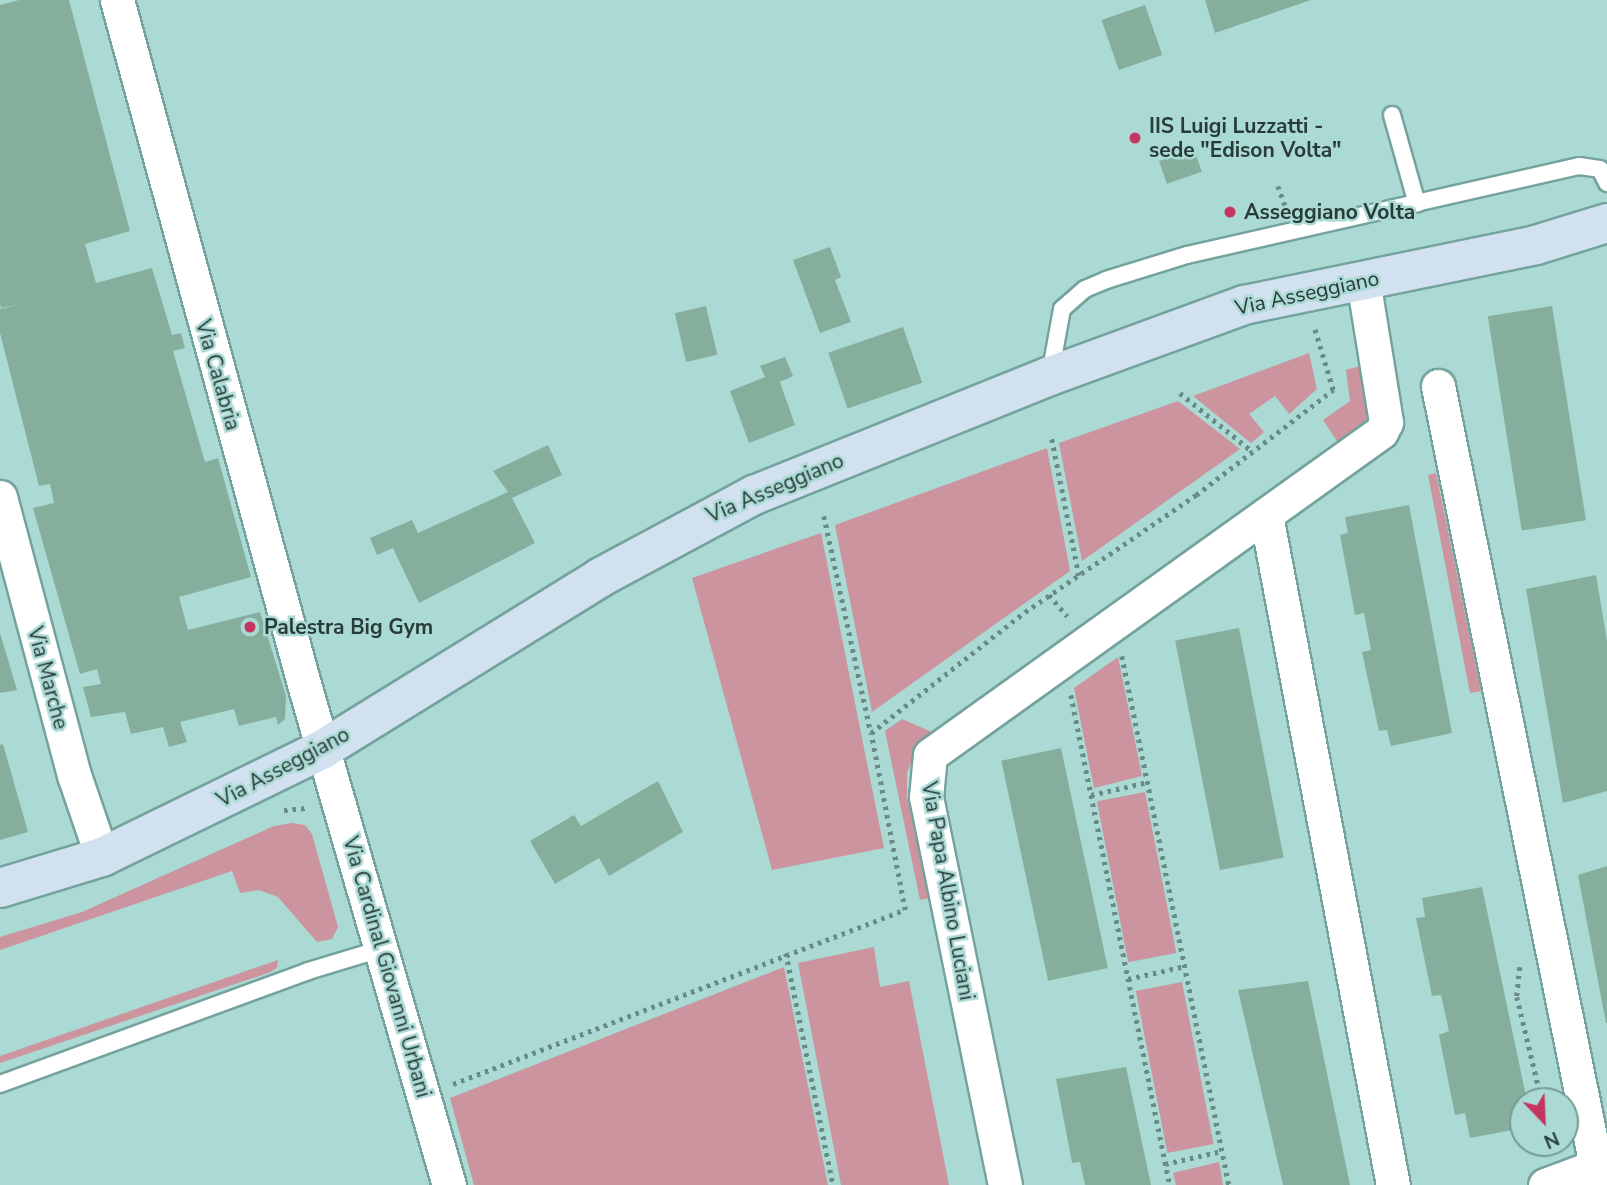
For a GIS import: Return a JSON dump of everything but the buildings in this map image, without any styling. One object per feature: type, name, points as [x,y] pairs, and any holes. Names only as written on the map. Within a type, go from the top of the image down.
[{"type":"street","name":"Via Calabria","points":[[117,0],[323,749]]},
{"type":"street","name":"Via Asseggiano","points":[[0,888],[102,857],[323,749],[680,531],[754,495],[1050,376],[1244,305],[1536,244],[1607,223]]},
{"type":"street","name":"Via Papa Albino Luciani","points":[[1005,1185],[926,797],[930,755],[1369,441],[1386,422],[1363,280]]},
{"type":"street","points":[[1438,386],[1603,1171],[1545,1185]]},
{"type":"street","name":"Via Marche","points":[[0,497],[74,775],[102,857]]},
{"type":"street","points":[[1266,514],[1393,1185]]},
{"type":"street","name":"Via Cardinal Giovanni Urbani","points":[[323,749],[384,948],[449,1185]]},
{"type":"lane","points":[[1392,115],[1417,204]]},
{"type":"lane","points":[[1050,376],[1062,309],[1085,289],[1187,255],[1579,166],[1601,169],[1607,183]]},
{"type":"lane","points":[[0,1084],[308,971],[384,948]]},
{"type":"path","points":[[1278,186],[1289,216]]},
{"type":"path","points":[[1180,393],[1252,451]]},
{"type":"path","points":[[1052,439],[1079,575]]},
{"type":"path","points":[[824,516],[871,733]]},
{"type":"path","points":[[1049,595],[1076,628]]},
{"type":"path","points":[[1120,645],[1229,1185]]},
{"type":"path","points":[[1068,682],[1170,1185]]},
{"type":"path","points":[[1091,795],[1148,782]]},
{"type":"path","points":[[786,952],[833,1185]]},
{"type":"path","points":[[1128,979],[1185,966]]},
{"type":"path","points":[[1165,1164],[1222,1151]]},
{"type":"shaded area","points":[[1309,353],[1317,389],[1289,414],[1275,396],[1249,414],[1264,432],[1251,443],[1193,396]]},
{"type":"shaded area","points":[[1360,366],[1368,418],[1339,444],[1323,420],[1350,401],[1346,370]]},
{"type":"shaded area","points":[[1178,401],[1240,449],[1082,561],[1059,443]]},
{"type":"shaded area","points":[[1047,448],[1070,571],[872,712],[835,525]]},
{"type":"shaded area","points":[[1436,473],[1481,691],[1470,693],[1428,475]]},
{"type":"shaded area","points":[[821,533],[884,848],[772,870],[692,578]]},
{"type":"shaded area","points":[[1118,657],[1142,776],[1094,788],[1074,688]]},
{"type":"shaded area","points":[[902,719],[934,733],[916,751],[907,773],[907,796],[929,898],[920,900],[885,731]]},
{"type":"shaded area","points":[[1145,792],[1176,953],[1128,962],[1097,801]]},
{"type":"shaded area","points":[[292,823],[305,825],[312,834],[338,927],[332,939],[317,942],[278,897],[259,890],[240,893],[232,871],[0,950],[0,937],[82,912],[274,826]]},
{"type":"shaded area","points":[[874,947],[880,987],[909,981],[949,1185],[841,1185],[798,963]]},
{"type":"shaded area","points":[[278,960],[277,968],[268,973],[0,1063],[0,1056]]},
{"type":"shaded area","points":[[784,967],[828,1185],[474,1185],[450,1098]]},
{"type":"shaded area","points":[[1182,982],[1213,1144],[1167,1153],[1136,991]]},
{"type":"shaded area","points":[[1219,1162],[1223,1185],[1176,1185],[1173,1173]]},
{"type":"place","name":"IIS Luigi Luzzatti - sede \"Edison Volta\"","points":[[1135,138]]},
{"type":"place","name":"Asseggiano Volta","points":[[1230,212]]},
{"type":"place","name":"Palestra Big Gym","points":[[250,627]]}]
